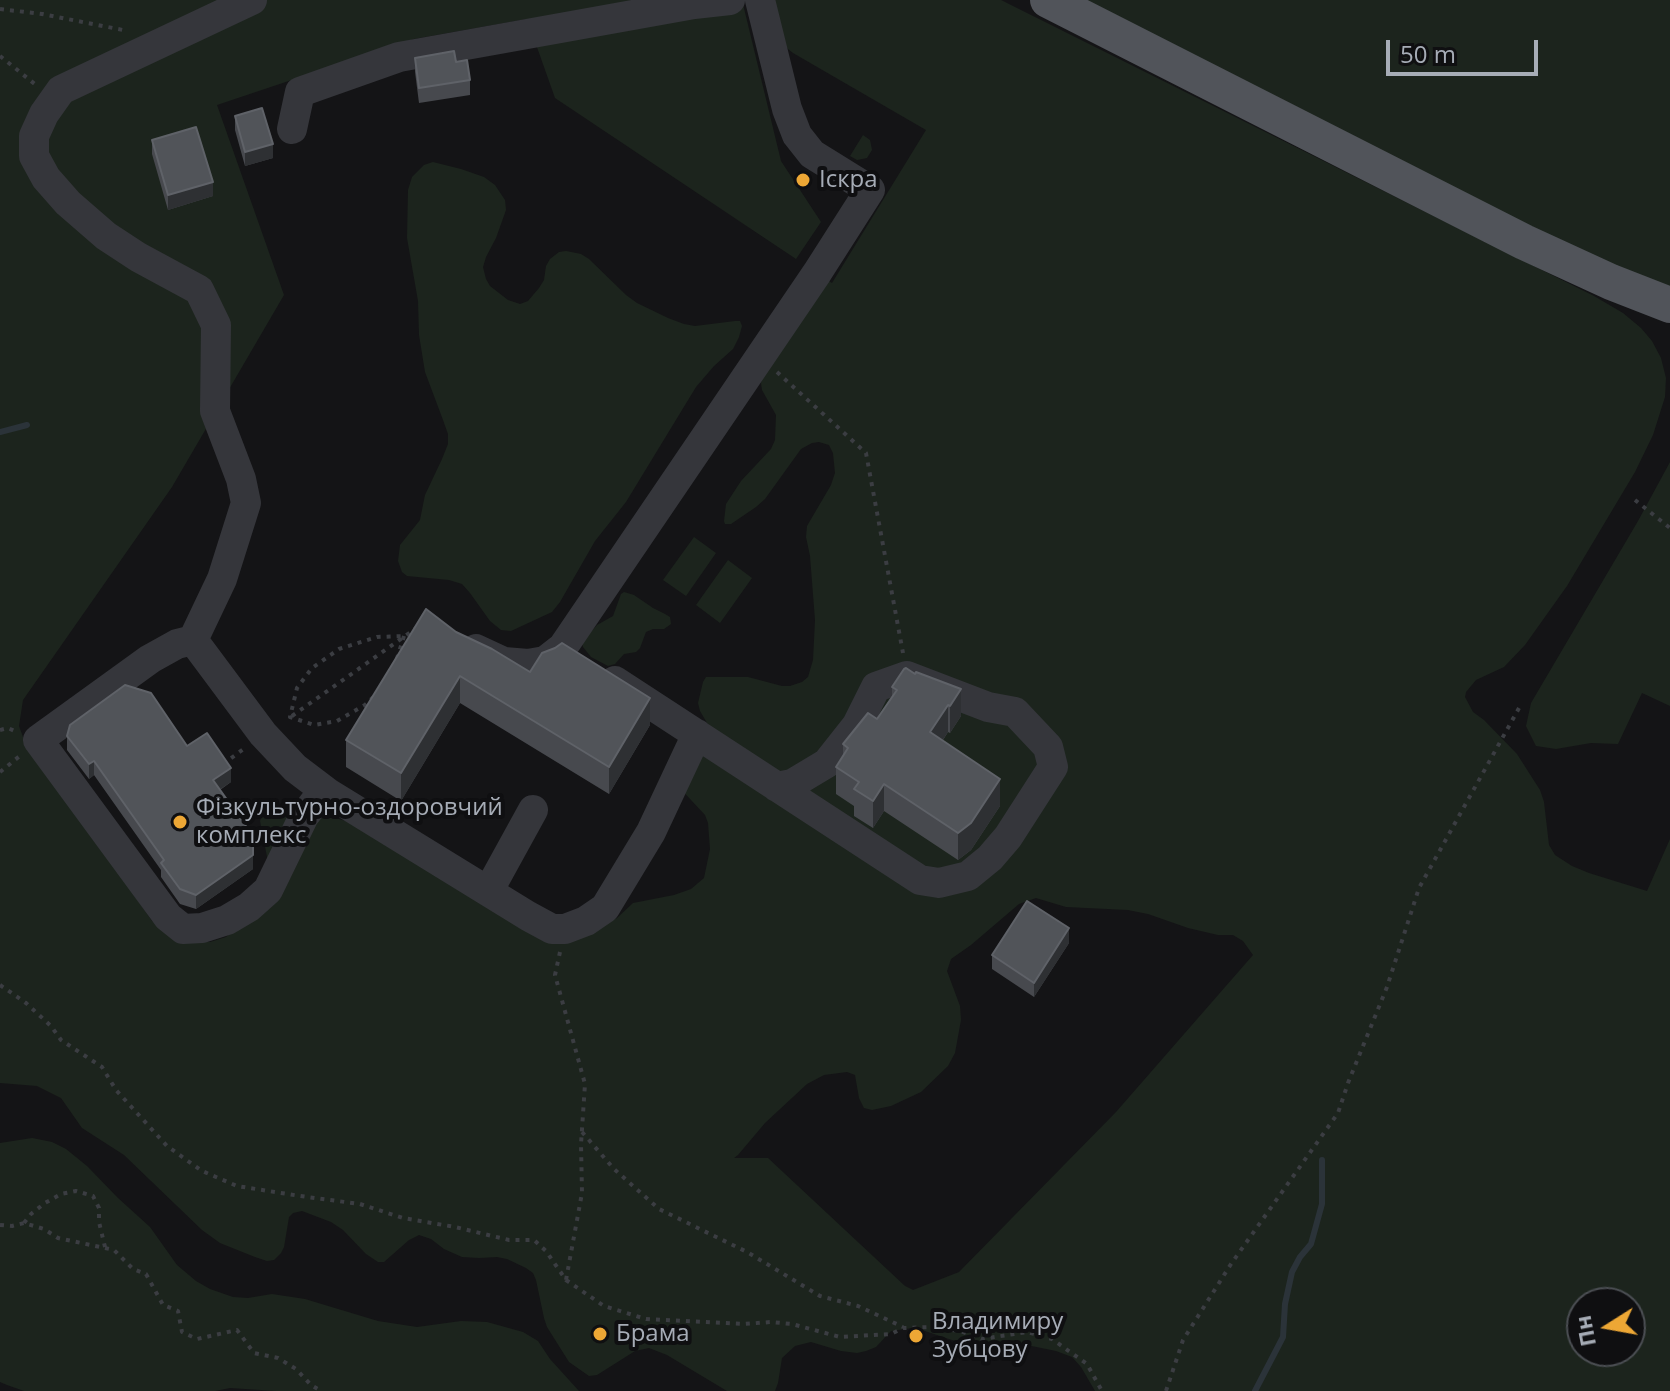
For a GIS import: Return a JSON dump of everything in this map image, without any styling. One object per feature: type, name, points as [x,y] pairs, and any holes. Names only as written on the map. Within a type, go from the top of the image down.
[{"type":"main road","points":[[1048,0],[1524,242],[1670,305]]},
{"type":"lane","points":[[193,640],[222,579],[246,503],[241,479],[215,411],[216,325],[199,290],[106,236],[68,203],[46,178],[34,156],[34,136],[44,114],[61,90],[252,0]]},
{"type":"lane","points":[[292,129],[300,92],[399,57],[690,2],[730,0]]},
{"type":"lane","points":[[444,627],[464,643],[504,662],[528,664],[545,661],[563,647],[761,357],[870,190],[812,154],[797,135],[787,109],[760,0]]},
{"type":"lane","points":[[193,640],[264,735],[295,768],[324,790],[552,929],[565,929],[586,921],[605,908],[651,832],[697,734]]},
{"type":"lane","points":[[193,640],[177,644],[150,659],[38,740],[168,917],[183,929],[202,928],[227,920],[249,907],[268,890],[304,816],[324,790]]},
{"type":"lane","points":[[563,647],[697,734],[777,787],[920,880],[939,883],[968,876],[990,858],[1008,837],[1053,767],[1048,747],[1015,712],[988,707],[907,676],[876,687],[857,725],[827,763],[792,784],[777,787]]},
{"type":"lane","points":[[489,890],[533,810]]},
{"type":"path","points":[[0,9],[71,19],[169,39]]},
{"type":"path","points":[[0,56],[39,87],[61,90]]},
{"type":"path","points":[[761,357],[866,453],[907,676]]},
{"type":"path","points":[[1635,500],[1670,528]]},
{"type":"path","points":[[290,717],[420,625],[444,627]]},
{"type":"path","points":[[290,717],[297,688],[312,668],[339,649],[377,637],[404,636]]},
{"type":"path","points":[[290,717],[314,725],[337,721],[365,705],[390,681],[404,636]]},
{"type":"path","points":[[1166,1391],[1183,1340],[1231,1264],[1338,1113],[1387,987],[1419,888],[1519,708]]},
{"type":"path","points":[[220,766],[264,735]]},
{"type":"path","points":[[565,929],[555,975],[585,1084],[582,1193],[566,1280]]},
{"type":"path","points":[[0,985],[26,1003],[61,1040],[102,1067],[116,1090],[167,1146],[202,1171],[237,1186],[360,1204],[403,1218],[509,1240],[534,1240],[546,1251],[566,1280],[604,1306],[646,1319],[744,1324],[771,1322],[792,1324],[840,1337],[891,1334],[903,1328],[931,1327],[960,1331],[982,1339],[1027,1332],[1052,1339],[1087,1364],[1102,1391]]},
{"type":"path","points":[[582,1132],[614,1169],[659,1209],[747,1252],[820,1296],[858,1306],[903,1328]]},
{"type":"path","points":[[24,1223],[45,1203],[61,1194],[76,1191],[93,1196],[99,1208],[105,1248]]},
{"type":"path","points":[[0,1225],[24,1223],[44,1229],[58,1238],[114,1250],[133,1269],[146,1274],[163,1305],[178,1311],[182,1332],[197,1339],[237,1330],[254,1353],[278,1358],[321,1391]]},
{"type":"shaded area","points":[[0,0],[742,0],[781,161],[821,222],[796,259],[555,98],[527,19],[414,39],[217,105],[284,295],[172,487],[23,700],[19,726],[23,737],[152,921],[173,936],[189,941],[210,942],[226,937],[262,905],[268,862],[260,821],[269,811],[285,805],[304,807],[357,824],[559,944],[617,918],[633,903],[674,895],[691,889],[704,878],[710,849],[708,823],[705,815],[677,785],[710,728],[698,703],[703,682],[706,677],[748,677],[790,686],[808,677],[813,660],[815,620],[807,526],[835,473],[829,445],[812,443],[801,449],[765,499],[731,524],[725,524],[726,504],[775,440],[776,415],[762,390],[763,373],[822,277],[832,283],[926,130],[783,45],[772,0],[1001,0],[1594,296],[1641,328],[1661,358],[1666,378],[1665,397],[1653,435],[1635,472],[1567,586],[1525,645],[1504,667],[1476,680],[1465,697],[1473,712],[1517,754],[1540,790],[1549,845],[1555,855],[1589,873],[1647,891],[1670,839],[1670,1391],[1095,1391],[1072,1357],[1056,1351],[1012,1342],[970,1346],[912,1328],[891,1331],[876,1347],[857,1353],[811,1342],[795,1346],[782,1358],[775,1391],[727,1391],[667,1355],[649,1348],[635,1351],[597,1375],[589,1376],[569,1362],[547,1327],[536,1280],[526,1268],[497,1257],[462,1257],[419,1235],[384,1262],[378,1262],[343,1230],[302,1211],[289,1217],[284,1247],[274,1260],[255,1257],[220,1243],[202,1230],[124,1155],[82,1128],[61,1098],[37,1086],[0,1083]],"holes":[[[1036,898],[1066,907],[1128,910],[1188,928],[1233,935],[1243,941],[1253,955],[1116,1112],[959,1272],[913,1290],[905,1286],[768,1158],[734,1158],[765,1123],[807,1084],[824,1075],[847,1072],[855,1075],[859,1098],[864,1108],[872,1110],[891,1106],[921,1092],[948,1066],[955,1053],[961,1020],[960,1006],[947,971],[951,959],[1019,904]]]},
{"type":"shaded area","points":[[1069,0],[1670,0],[1670,290],[1580,258]]},
{"type":"shaded area","points":[[863,135],[870,140],[872,150],[867,158],[857,160],[850,156]]},
{"type":"shaded area","points":[[433,162],[484,177],[495,185],[505,200],[506,210],[483,267],[490,286],[508,300],[520,304],[528,301],[544,280],[550,259],[566,251],[589,259],[626,295],[668,318],[695,326],[740,321],[742,326],[733,349],[696,387],[626,502],[595,541],[560,602],[552,612],[511,631],[501,630],[490,621],[462,584],[407,576],[398,561],[400,545],[420,520],[425,495],[448,444],[448,434],[425,372],[418,301],[407,238],[408,190],[412,177],[424,165]]},
{"type":"shaded area","points":[[1670,462],[1670,706],[1642,693],[1618,744],[1591,743],[1556,749],[1536,746],[1526,726],[1531,703]]},
{"type":"shaded area","points":[[694,537],[716,553],[686,596],[663,580]]},
{"type":"shaded area","points":[[728,560],[752,578],[720,623],[696,605]]},
{"type":"shaded area","points":[[624,592],[670,617],[671,624],[664,629],[646,632],[636,652],[624,654],[615,664],[608,666],[591,657],[582,642],[597,625],[613,616]]},
{"type":"shaded area","points":[[32,1138],[66,1149],[87,1166],[150,1227],[177,1265],[210,1289],[233,1297],[272,1294],[305,1299],[378,1321],[417,1327],[461,1321],[487,1322],[523,1332],[538,1341],[579,1391],[276,1391],[230,1388],[215,1391],[24,1391],[0,1382],[0,1143]]},
{"type":"building","points":[[454,51],[456,62],[467,60],[470,80],[419,88],[415,58]]},
{"type":"building","points":[[262,108],[273,144],[245,152],[235,116]]},
{"type":"building","points":[[196,127],[213,182],[168,195],[152,140]]},
{"type":"building","points":[[426,609],[456,632],[530,672],[542,653],[562,643],[650,698],[609,767],[460,676],[401,773],[346,740]]},
{"type":"building","points":[[906,668],[961,689],[930,732],[1000,779],[971,823],[958,833],[884,784],[873,801],[854,789],[859,782],[836,767],[848,748],[843,744],[868,713],[877,719],[897,690],[892,687]]},
{"type":"building","name":"Фізкультурно-оздоровчий комплекс","points":[[125,685],[151,693],[187,746],[207,733],[231,768],[213,780],[253,836],[253,855],[196,895],[180,889],[161,863],[164,860],[94,761],[89,764],[67,736],[70,725]]},
{"type":"building","points":[[1027,901],[1069,928],[1034,983],[992,955]]},
{"type":"waterway","points":[[0,432],[27,425]]},
{"type":"waterway","points":[[1255,1391],[1283,1337],[1285,1304],[1292,1272],[1311,1244],[1322,1204],[1322,1160]]},
{"type":"place","name":"Іскра","points":[[803,180]]},
{"type":"place","name":"Фізкультурно-оздоровчий комплекс","points":[[180,822]]},
{"type":"place","name":"Брама","points":[[600,1334]]},
{"type":"place","name":"Владимиру Зубцову","points":[[916,1336]]}]
